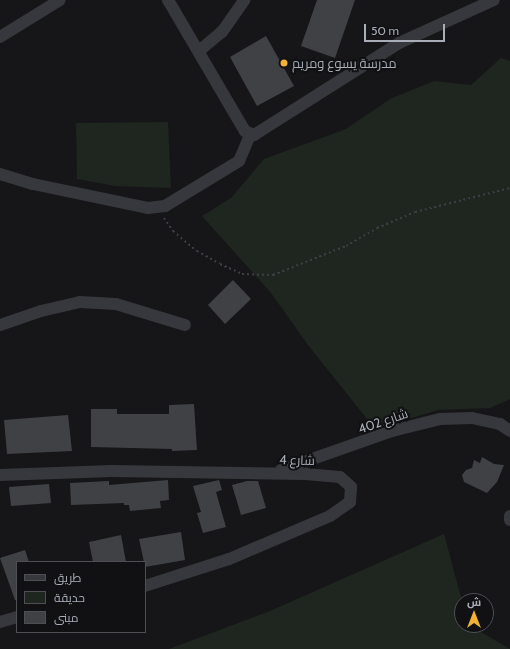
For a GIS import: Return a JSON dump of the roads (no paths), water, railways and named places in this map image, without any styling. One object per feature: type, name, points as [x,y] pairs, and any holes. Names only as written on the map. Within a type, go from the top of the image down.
[{"type":"street","points":[[0,37],[60,0]]},
{"type":"street","points":[[168,0],[245,131],[250,135],[258,134],[355,70],[423,30],[494,0]]},
{"type":"street","points":[[199,51],[222,32],[244,0]]},
{"type":"street","points":[[0,174],[33,184],[148,208],[165,206],[239,161],[250,135]]},
{"type":"street","points":[[0,325],[41,311],[79,302],[116,304],[185,325]]},
{"type":"street","name":"شارع 402","points":[[267,473],[310,462],[392,431],[440,418],[472,418],[500,424],[510,431]]},
{"type":"street","name":"شارع 4","points":[[0,475],[112,471],[267,473],[340,477],[351,487],[350,500],[330,516],[259,547],[146,586]]},
{"type":"street","points":[[0,622],[16,617]]},
{"type":"place","name":"مدرسة يسوع ومريم","points":[[284,63]]}]
